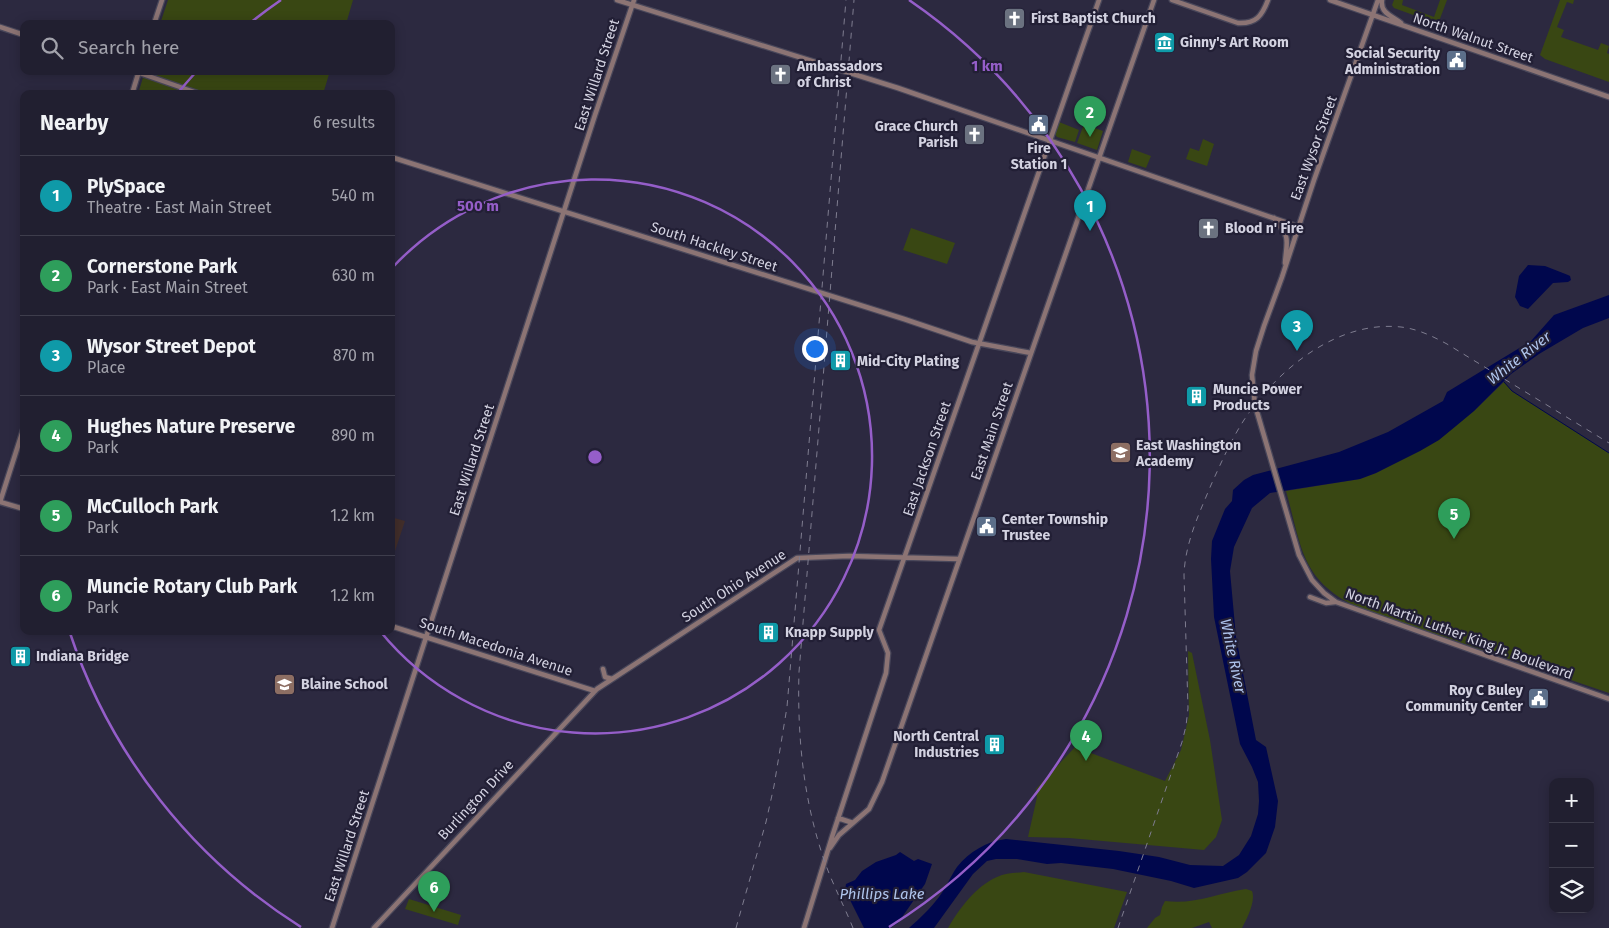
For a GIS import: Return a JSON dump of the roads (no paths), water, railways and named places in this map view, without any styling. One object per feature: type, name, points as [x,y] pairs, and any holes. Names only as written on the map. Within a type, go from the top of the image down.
[{"type":"main road","points":[[155,20],[162,0]]},
{"type":"main road","points":[[616,0],[633,2],[949,105],[1299,227]]},
{"type":"main road","name":"East Jackson Street","points":[[804,928],[886,673],[888,653],[879,630],[1099,0]]},
{"type":"main road","name":"East Main Street","points":[[827,854],[839,835],[872,806],[882,782],[1154,0]]},
{"type":"main road","points":[[1172,0],[1238,24],[1248,24],[1253,22],[1265,8],[1268,0]]},
{"type":"main road","name":"North Walnut Street","points":[[1330,0],[1609,97]]},
{"type":"main road","points":[[1380,0],[1383,11],[1404,26]]},
{"type":"main road","name":"East Wysor Street","points":[[1270,457],[1255,405],[1252,375],[1256,351],[1373,15],[1380,0]]},
{"type":"main road","name":"East Willard Street","points":[[332,928],[633,2]]},
{"type":"main road","points":[[0,27],[20,34]]},
{"type":"main road","points":[[133,90],[136,75]]},
{"type":"main road","points":[[146,75],[189,90]]},
{"type":"main road","name":"South Hackley Street","points":[[395,158],[979,344],[1031,354]]},
{"type":"main road","points":[[1274,218],[1287,236],[1288,246],[1285,270]]},
{"type":"main road","points":[[20,440],[0,502],[20,508]]},
{"type":"main road","name":"North Martin Luther King Jr. Boulevard","points":[[1270,457],[1299,555],[1305,569],[1319,588],[1335,602],[1609,699]]},
{"type":"main road","name":"South Ohio Avenue","points":[[596,690],[797,558],[814,556],[959,559]]},
{"type":"main road","points":[[1310,597],[1326,603],[1335,602]]},
{"type":"main road","name":"South Macedonia Avenue","points":[[395,627],[596,690]]},
{"type":"main road","points":[[603,669],[605,677],[612,679]]},
{"type":"main road","name":"Burlington Drive","points":[[374,928],[596,690]]},
{"type":"main road","points":[[838,818],[852,823]]},
{"type":"water","points":[[1528,265],[1545,266],[1570,276],[1571,280],[1553,283],[1528,309],[1520,306],[1515,297],[1519,276]]},
{"type":"water","name":"White River","points":[[1609,295],[1609,318],[1583,328],[1539,354],[1511,374],[1474,411],[1439,440],[1376,473],[1360,479],[1270,493],[1252,508],[1234,547],[1230,571],[1236,637],[1256,740],[1266,747],[1278,801],[1275,827],[1266,853],[1247,872],[1238,878],[1194,888],[1171,881],[1113,869],[1061,863],[1047,864],[1017,859],[996,859],[987,861],[973,874],[934,928],[909,928],[936,901],[962,862],[979,848],[999,840],[1006,839],[1119,851],[1159,857],[1190,865],[1223,866],[1239,855],[1251,836],[1258,814],[1258,782],[1240,744],[1214,617],[1211,559],[1212,541],[1225,509],[1232,501],[1233,490],[1253,475],[1339,452],[1388,432],[1443,401],[1447,392],[1531,341],[1554,315]]},
{"type":"water","name":"Phillips Lake","points":[[900,852],[914,861],[918,859],[932,864],[925,884],[898,923],[890,928],[864,928],[845,890],[846,884],[855,880],[862,871],[876,862]]},
{"type":"waterway","name":"White River","points":[[1504,382],[1512,391],[1609,453]]},
{"type":"railway","points":[[736,928],[766,822],[787,707],[846,0]]},
{"type":"railway","points":[[853,928],[827,868],[813,821],[801,747],[799,672],[854,0]]},
{"type":"railway","points":[[1118,928],[1186,726],[1188,708],[1184,575],[1190,540],[1197,518],[1226,452],[1244,420],[1273,383],[1311,352],[1332,340],[1354,332],[1377,327],[1413,329],[1447,344],[1609,443]]},
{"type":"place","name":"First Baptist Church","points":[[1015,18]]},
{"type":"place","name":"Ginny's Art Room","points":[[1164,42]]},
{"type":"place","name":"Social Security Administration","points":[[1456,61]]},
{"type":"place","name":"Ambassadors of Christ","points":[[781,74]]},
{"type":"place","name":"Fire Station 1","points":[[1039,125]]},
{"type":"place","name":"Grace Church Parish","points":[[974,134]]},
{"type":"place","name":"Cornerstone Park","points":[[1090,137]]},
{"type":"place","name":"Blood n' Fire","points":[[1209,228]]},
{"type":"place","name":"PlySpace","points":[[1090,231]]},
{"type":"place","name":"Wysor Street Depot","points":[[1297,351]]},
{"type":"place","name":"Mid-City Plating","points":[[841,361]]},
{"type":"place","name":"Muncie Power Products","points":[[1197,397]]},
{"type":"place","name":"East Washington Academy","points":[[1120,453]]},
{"type":"place","name":"Center Township Trustee","points":[[986,527]]},
{"type":"place","name":"McCulloch Park","points":[[1454,539]]},
{"type":"place","name":"Knapp Supply","points":[[769,632]]},
{"type":"place","name":"Indiana Bridge","points":[[20,656]]},
{"type":"place","name":"Blaine School","points":[[285,684]]},
{"type":"place","name":"Roy C Buley Community Center","points":[[1539,698]]},
{"type":"place","name":"North Central Industries","points":[[995,744]]},
{"type":"place","name":"Hughes Nature Preserve","points":[[1086,761]]},
{"type":"place","name":"Muncie Rotary Club Park","points":[[434,912]]}]
